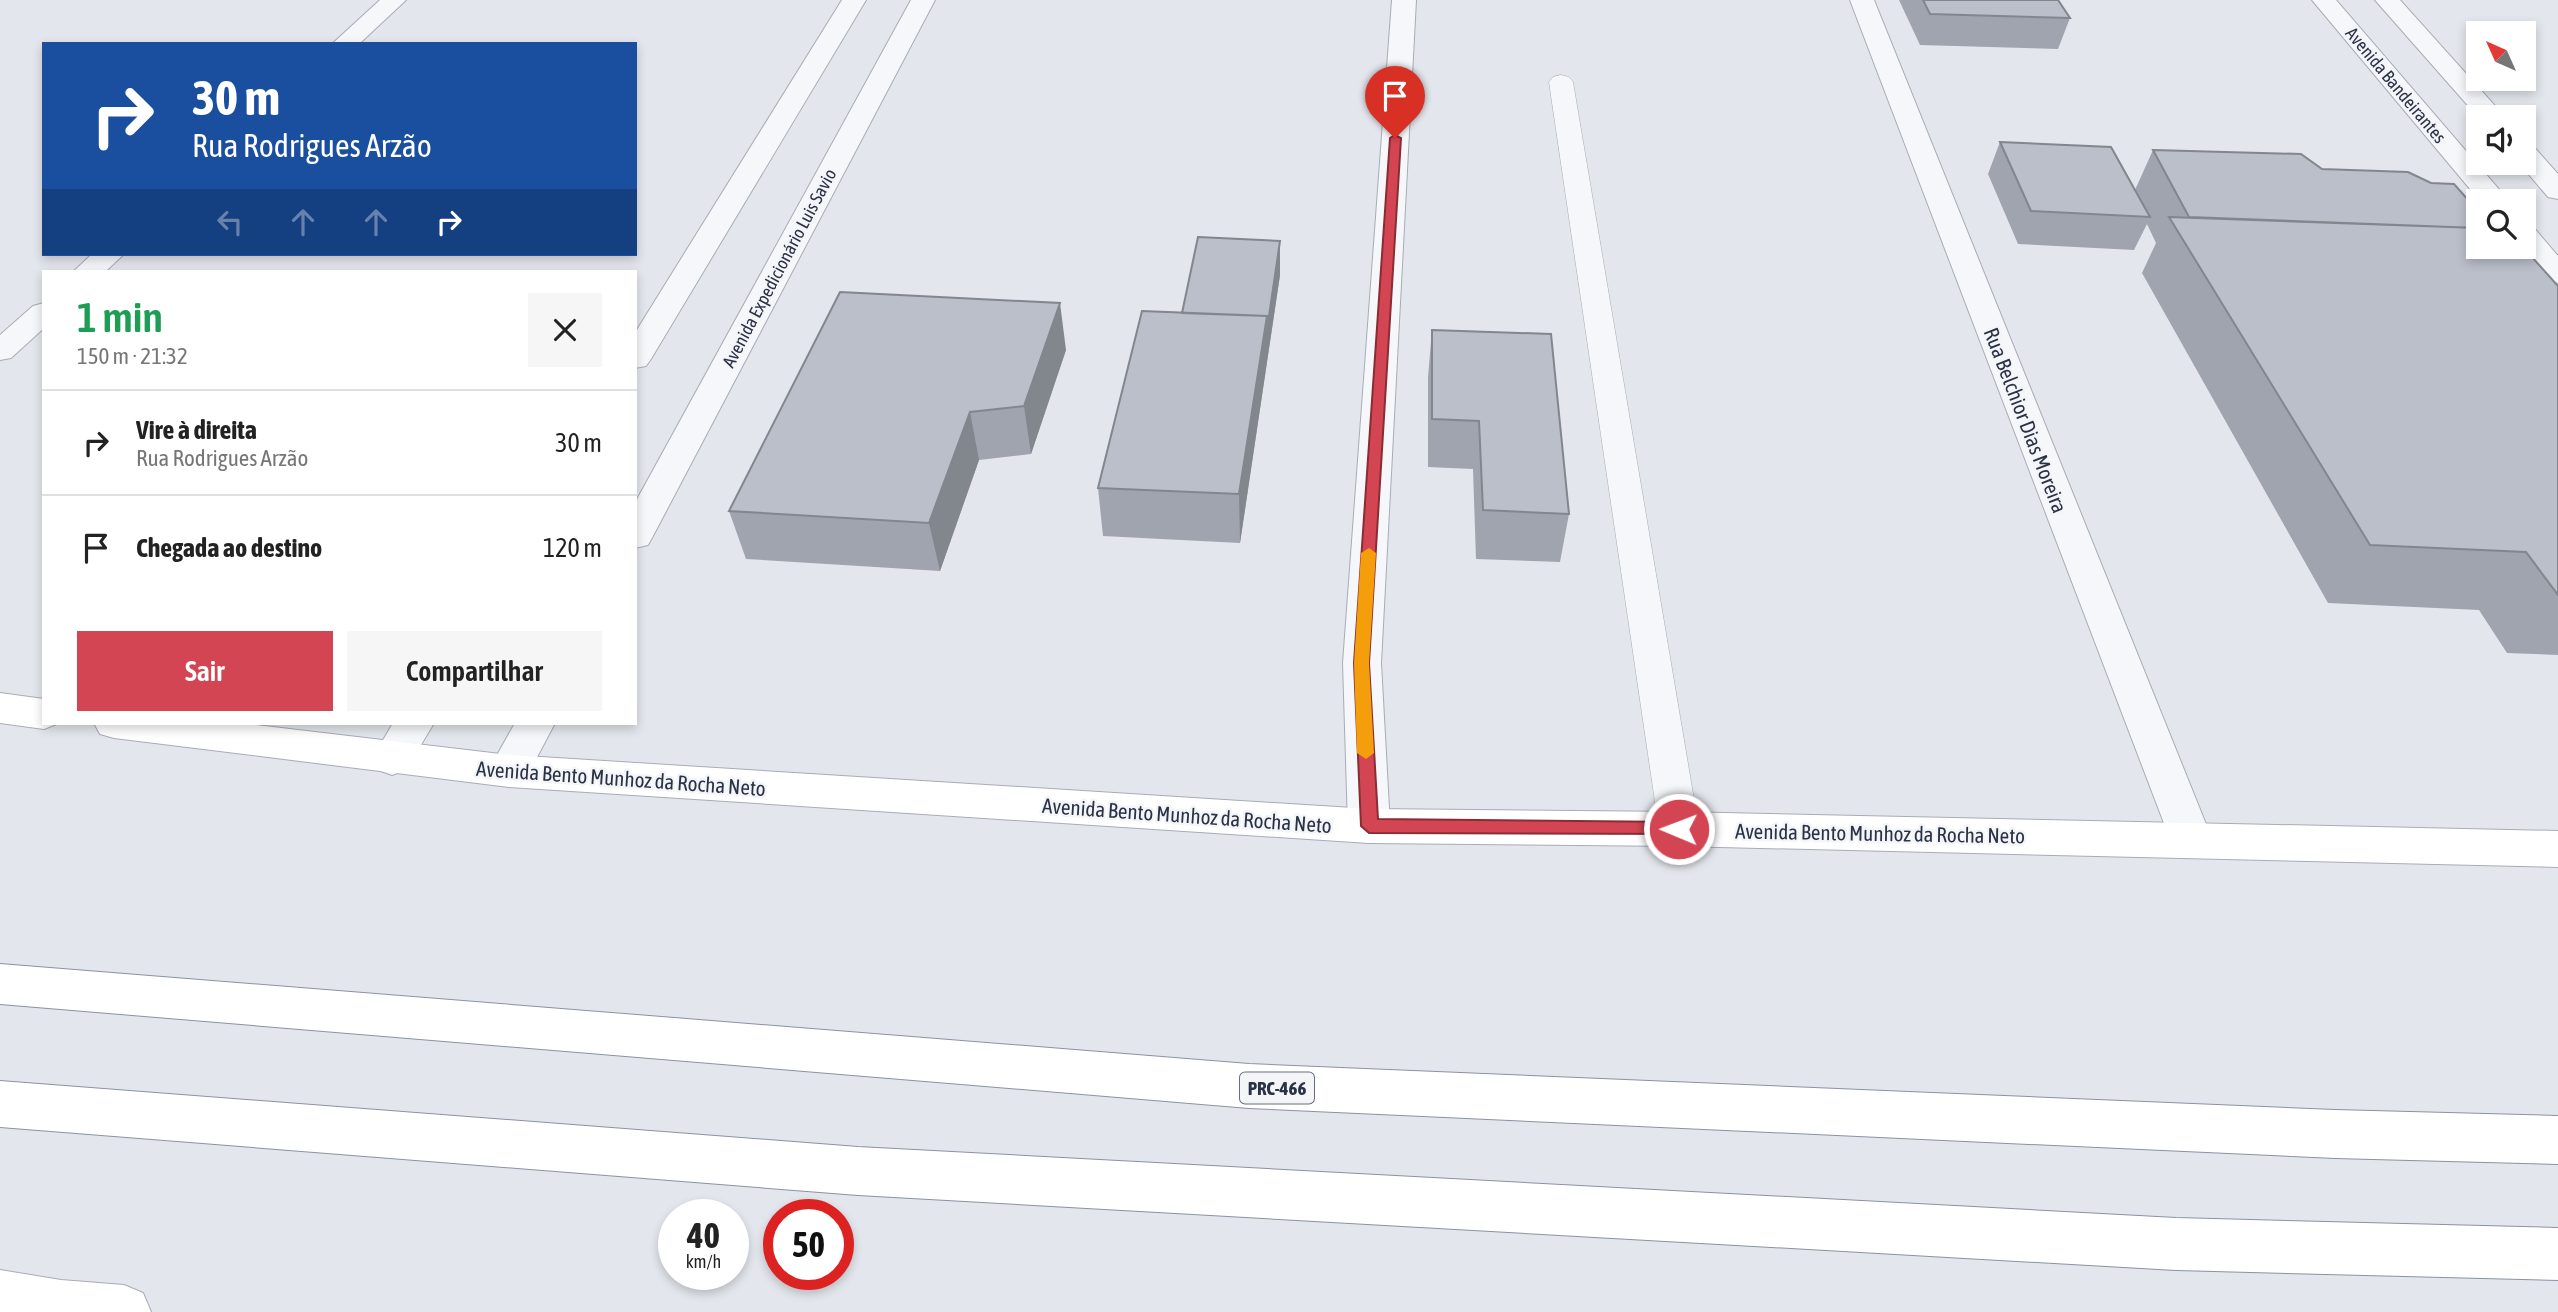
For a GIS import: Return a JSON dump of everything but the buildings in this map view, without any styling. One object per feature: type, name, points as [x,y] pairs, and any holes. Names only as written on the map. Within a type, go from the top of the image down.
[{"type":"main road","points":[[0,708],[42,714]]},
{"type":"main road","name":"Avenida Bento Munhoz da Rocha Neto","points":[[129,725],[392,759],[509,771],[1369,826],[1679,829],[2558,849]]},
{"type":"main road","name":"PRC-466","points":[[0,984],[1248,1086],[2336,1134],[2558,1140]]},
{"type":"main road","points":[[0,1104],[872,1172],[2176,1244],[2558,1254]]},
{"type":"main road","points":[[0,1297],[61,1307],[124,1312]]},
{"type":"street","points":[[346,42],[394,0]]},
{"type":"street","points":[[637,356],[854,0]]},
{"type":"street","name":"Avenida Expedicionário Luis Savio","points":[[637,532],[923,0]]},
{"type":"street","points":[[1369,826],[1362,663],[1404,0]]},
{"type":"street","name":"Rua Belchior Dias Moreira","points":[[1862,0],[2191,839]]},
{"type":"street","name":"Avenida Bandeirantes","points":[[2324,0],[2486,189]]},
{"type":"street","points":[[2387,0],[2481,105]]},
{"type":"street","points":[[2536,166],[2558,191]]},
{"type":"street","points":[[2536,248],[2558,274]]},
{"type":"street","points":[[90,270],[107,256]]},
{"type":"street","points":[[0,351],[42,314]]},
{"type":"street","points":[[392,759],[413,725]]},
{"type":"street","points":[[509,771],[534,725]]},
{"type":"lane","points":[[1561,82],[1679,829]]},
{"type":"slow traffic","points":[[1366,753],[1362,663],[1369,553]]},
{"type":"route","points":[[1395,138],[1362,663],[1369,826],[1679,829]]}]
